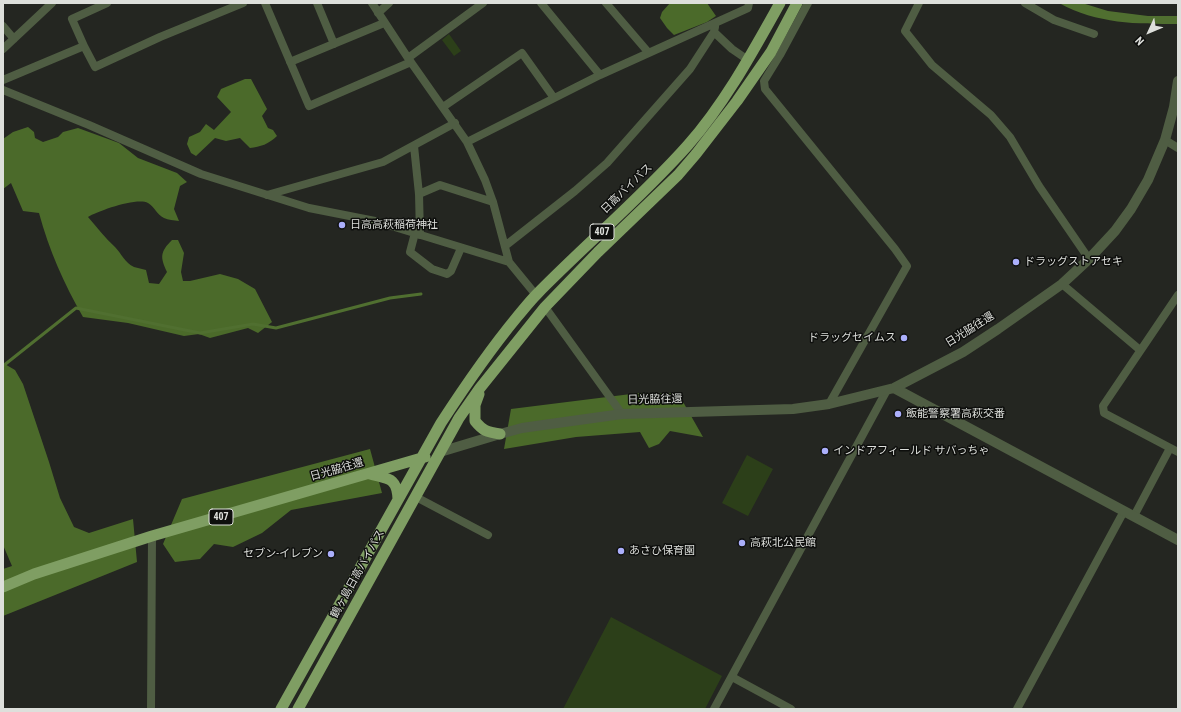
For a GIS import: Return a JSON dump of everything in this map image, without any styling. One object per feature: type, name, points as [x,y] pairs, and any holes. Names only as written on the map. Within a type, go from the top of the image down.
[{"type":"highway","name":"日高バイパス","points":[[421,458],[463,389],[499,339],[536,295],[662,173],[689,144],[729,91],[780,3]]},
{"type":"highway","name":"407","points":[[440,452],[459,418],[480,388],[545,307],[598,252],[678,175],[696,154],[737,101],[771,52],[797,3]]},
{"type":"highway","points":[[480,388],[475,405],[475,421],[481,429],[500,434]]},
{"type":"highway","name":"日光脇往還","points":[[3,587],[34,574],[152,536],[370,474],[440,452]]},
{"type":"highway","name":"鶴ヶ島日高バイパス","points":[[298,709],[440,452]]},
{"type":"highway","name":"鶴ヶ島日高バイパス","points":[[281,709],[421,458]]},
{"type":"highway","points":[[370,474],[390,480],[397,488],[398,499]]},
{"type":"street","points":[[3,49],[52,3]]},
{"type":"street","points":[[107,3],[72,19],[95,67],[160,37],[243,3]]},
{"type":"street","points":[[265,3],[309,106],[410,60],[483,3]]},
{"type":"street","points":[[317,3],[334,44]]},
{"type":"street","points":[[372,3],[384,23],[467,142],[486,180],[509,262],[536,295]]},
{"type":"street","points":[[378,13],[389,3]]},
{"type":"street","points":[[541,3],[600,75]]},
{"type":"street","points":[[606,3],[648,52]]},
{"type":"street","points":[[467,142],[648,52],[748,8],[749,3]]},
{"type":"street","points":[[808,3],[780,56],[764,81],[764,89],[895,249],[907,266],[829,404]]},
{"type":"street","points":[[919,3],[905,31],[932,65],[991,115],[1010,137],[1039,186],[1089,259]]},
{"type":"street","points":[[1025,3],[1054,20],[1094,34]]},
{"type":"street","points":[[505,246],[608,163],[690,69],[714,32],[718,21]]},
{"type":"street","points":[[290,62],[384,23]]},
{"type":"street","points":[[3,26],[14,38]]},
{"type":"street","points":[[714,32],[732,49],[748,60]]},
{"type":"street","points":[[3,80],[84,46]]},
{"type":"street","points":[[443,107],[522,53],[554,98]]},
{"type":"street","name":"日光脇往還","points":[[440,452],[522,428],[622,414],[793,409],[829,404],[891,389],[963,352],[1062,284],[1089,259],[1115,231],[1148,180],[1166,140],[1174,107],[1178,81]]},
{"type":"street","points":[[3,90],[89,125],[201,174],[309,208],[375,221],[509,262]]},
{"type":"street","points":[[266,195],[383,162],[455,123]]},
{"type":"street","points":[[1166,140],[1178,148]]},
{"type":"street","points":[[414,146],[419,194],[417,234],[410,252],[432,269],[447,274],[451,271],[461,248]]},
{"type":"street","points":[[419,194],[440,185],[493,202]]},
{"type":"street","points":[[1062,284],[1140,350]]},
{"type":"street","points":[[1178,295],[1102,406],[1104,413],[1178,452]]},
{"type":"street","points":[[545,307],[622,414]]},
{"type":"street","points":[[714,709],[891,389],[1178,540]]},
{"type":"street","points":[[1134,516],[1170,448]]},
{"type":"street","points":[[416,497],[488,535]]},
{"type":"street","points":[[1017,709],[1124,511]]},
{"type":"street","points":[[151,709],[152,536]]},
{"type":"street","points":[[732,677],[791,709]]},
{"type":"shaded area","points":[[670,3],[707,3],[716,16],[707,22],[674,35],[660,18],[662,12]]},
{"type":"shaded area","points":[[1059,3],[1082,3],[1108,11],[1148,16],[1178,16],[1178,24],[1132,23],[1103,19],[1073,10]]},
{"type":"shaded area","points":[[449,34],[461,51],[454,56],[442,40]]},
{"type":"shaded area","points":[[245,79],[251,79],[267,109],[262,116],[268,128],[273,130],[277,136],[264,145],[250,148],[240,138],[226,141],[215,138],[196,156],[191,153],[187,144],[189,137],[200,132],[206,124],[214,130],[231,112],[217,97],[221,89]]},
{"type":"shaded area","points":[[28,127],[34,132],[35,138],[43,142],[58,137],[63,132],[78,128],[119,143],[138,158],[177,173],[187,182],[180,186],[174,209],[179,221],[164,218],[159,215],[150,204],[143,202],[127,203],[100,211],[88,217],[128,263],[134,267],[146,270],[149,283],[159,284],[167,272],[162,258],[163,251],[172,240],[178,240],[184,253],[181,272],[183,281],[190,281],[220,274],[238,279],[255,289],[272,322],[258,333],[248,328],[210,338],[199,334],[184,336],[128,323],[83,317],[47,240],[39,213],[23,211],[11,183],[3,189],[3,139],[13,132]]},
{"type":"shaded area","points":[[3,363],[15,370],[23,384],[60,498],[74,527],[89,533],[133,519],[137,562],[3,616],[3,569],[12,566],[3,545]]},
{"type":"shaded area","points":[[639,393],[678,393],[703,437],[670,431],[659,444],[649,448],[640,432],[576,437],[504,449],[511,409]]},
{"type":"shaded area","points":[[370,449],[382,493],[291,510],[262,533],[233,547],[214,544],[200,559],[175,562],[163,544],[182,499]]},
{"type":"shaded area","points":[[747,455],[773,469],[748,516],[722,503]]},
{"type":"shaded area","points":[[611,617],[722,676],[705,709],[563,709]]},
{"type":"waterway","points":[[3,366],[76,308],[200,333],[253,324],[276,328],[390,298],[421,294]]},
{"type":"place","name":"日高高萩稲荷神社","points":[[342,225]]},
{"type":"place","name":"ドラッグストアセキ","points":[[1016,262]]},
{"type":"place","name":"ドラッグセイムス","points":[[904,338]]},
{"type":"place","name":"飯能警察署高萩交番","points":[[898,414]]},
{"type":"place","name":"インドアフィールド サバっちゃ","points":[[825,451]]},
{"type":"place","name":"高萩北公民館","points":[[742,543]]},
{"type":"place","name":"あさひ保育園","points":[[621,551]]},
{"type":"place","name":"セブン-イレブン","points":[[331,554]]}]
